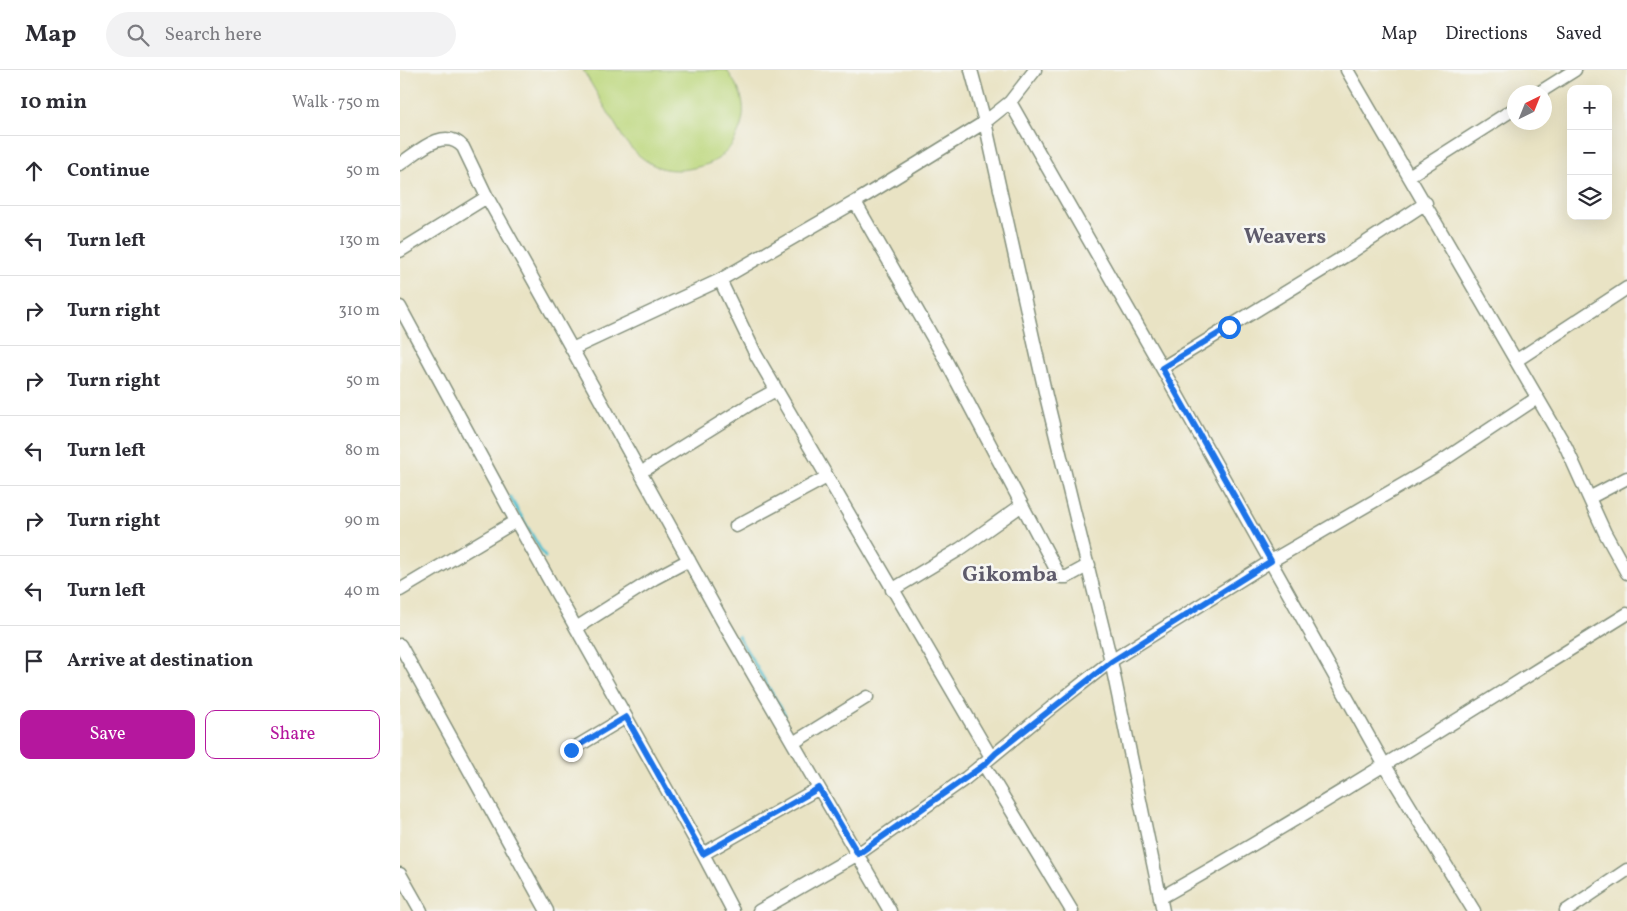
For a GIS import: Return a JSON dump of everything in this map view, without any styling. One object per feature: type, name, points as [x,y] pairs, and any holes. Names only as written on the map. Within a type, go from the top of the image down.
[{"type":"street","points":[[971,70],[985,122],[1046,396],[1089,565],[1163,911]]},
{"type":"street","points":[[572,349],[720,280],[854,202],[985,122],[1010,102],[1035,70]]},
{"type":"street","points":[[1347,70],[1426,203],[1566,447],[1605,532],[1627,573]]},
{"type":"street","points":[[1551,85],[1575,70]]},
{"type":"street","points":[[1010,102],[1384,764],[1474,911]]},
{"type":"street","points":[[1409,176],[1507,113]]},
{"type":"street","points":[[400,164],[436,140],[447,137],[458,141],[463,147],[487,197],[689,560],[890,911]]},
{"type":"street","points":[[400,251],[487,197]]},
{"type":"street","points":[[854,202],[945,359],[1061,577],[1067,577],[1089,565]]},
{"type":"street","points":[[1162,368],[1350,253],[1426,203]]},
{"type":"street","points":[[720,280],[756,355],[892,590],[1072,911]]},
{"type":"street","points":[[1516,360],[1627,288]]},
{"type":"street","points":[[400,307],[516,521],[733,911]]},
{"type":"street","points":[[648,468],[776,390]]},
{"type":"street","points":[[759,911],[858,854],[988,761],[1111,662],[1271,561],[1433,467],[1537,398]]},
{"type":"street","points":[[736,526],[827,477]]},
{"type":"street","points":[[1589,498],[1627,478]]},
{"type":"street","points":[[892,590],[960,549],[1022,506]]},
{"type":"street","points":[[400,590],[516,521]]},
{"type":"street","points":[[576,628],[656,578],[689,560]]},
{"type":"street","points":[[1160,898],[1384,764],[1627,614]]},
{"type":"street","points":[[402,652],[548,911]]},
{"type":"street","points":[[793,743],[867,697]]},
{"type":"street","points":[[571,750],[626,717]]},
{"type":"street","points":[[703,854],[819,788]]},
{"type":"street","points":[[1566,911],[1627,870]]},
{"type":"street","points":[[400,874],[421,911]]},
{"type":"green space","points":[[583,70],[727,70],[742,100],[743,114],[739,131],[730,148],[708,164],[681,170],[658,167],[640,156],[625,141]]},
{"type":"waterway","points":[[510,497],[545,557]]},
{"type":"waterway","points":[[738,636],[785,715]]},
{"type":"district","name":"Weavers","points":[[1285,236]]},
{"type":"district","name":"Gikomba","points":[[1010,573]]},
{"type":"route","points":[[571,750],[626,717],[703,854],[819,788],[858,854],[984,765],[991,757],[1051,708],[1111,662],[1271,561],[1162,368],[1229,327]]}]
